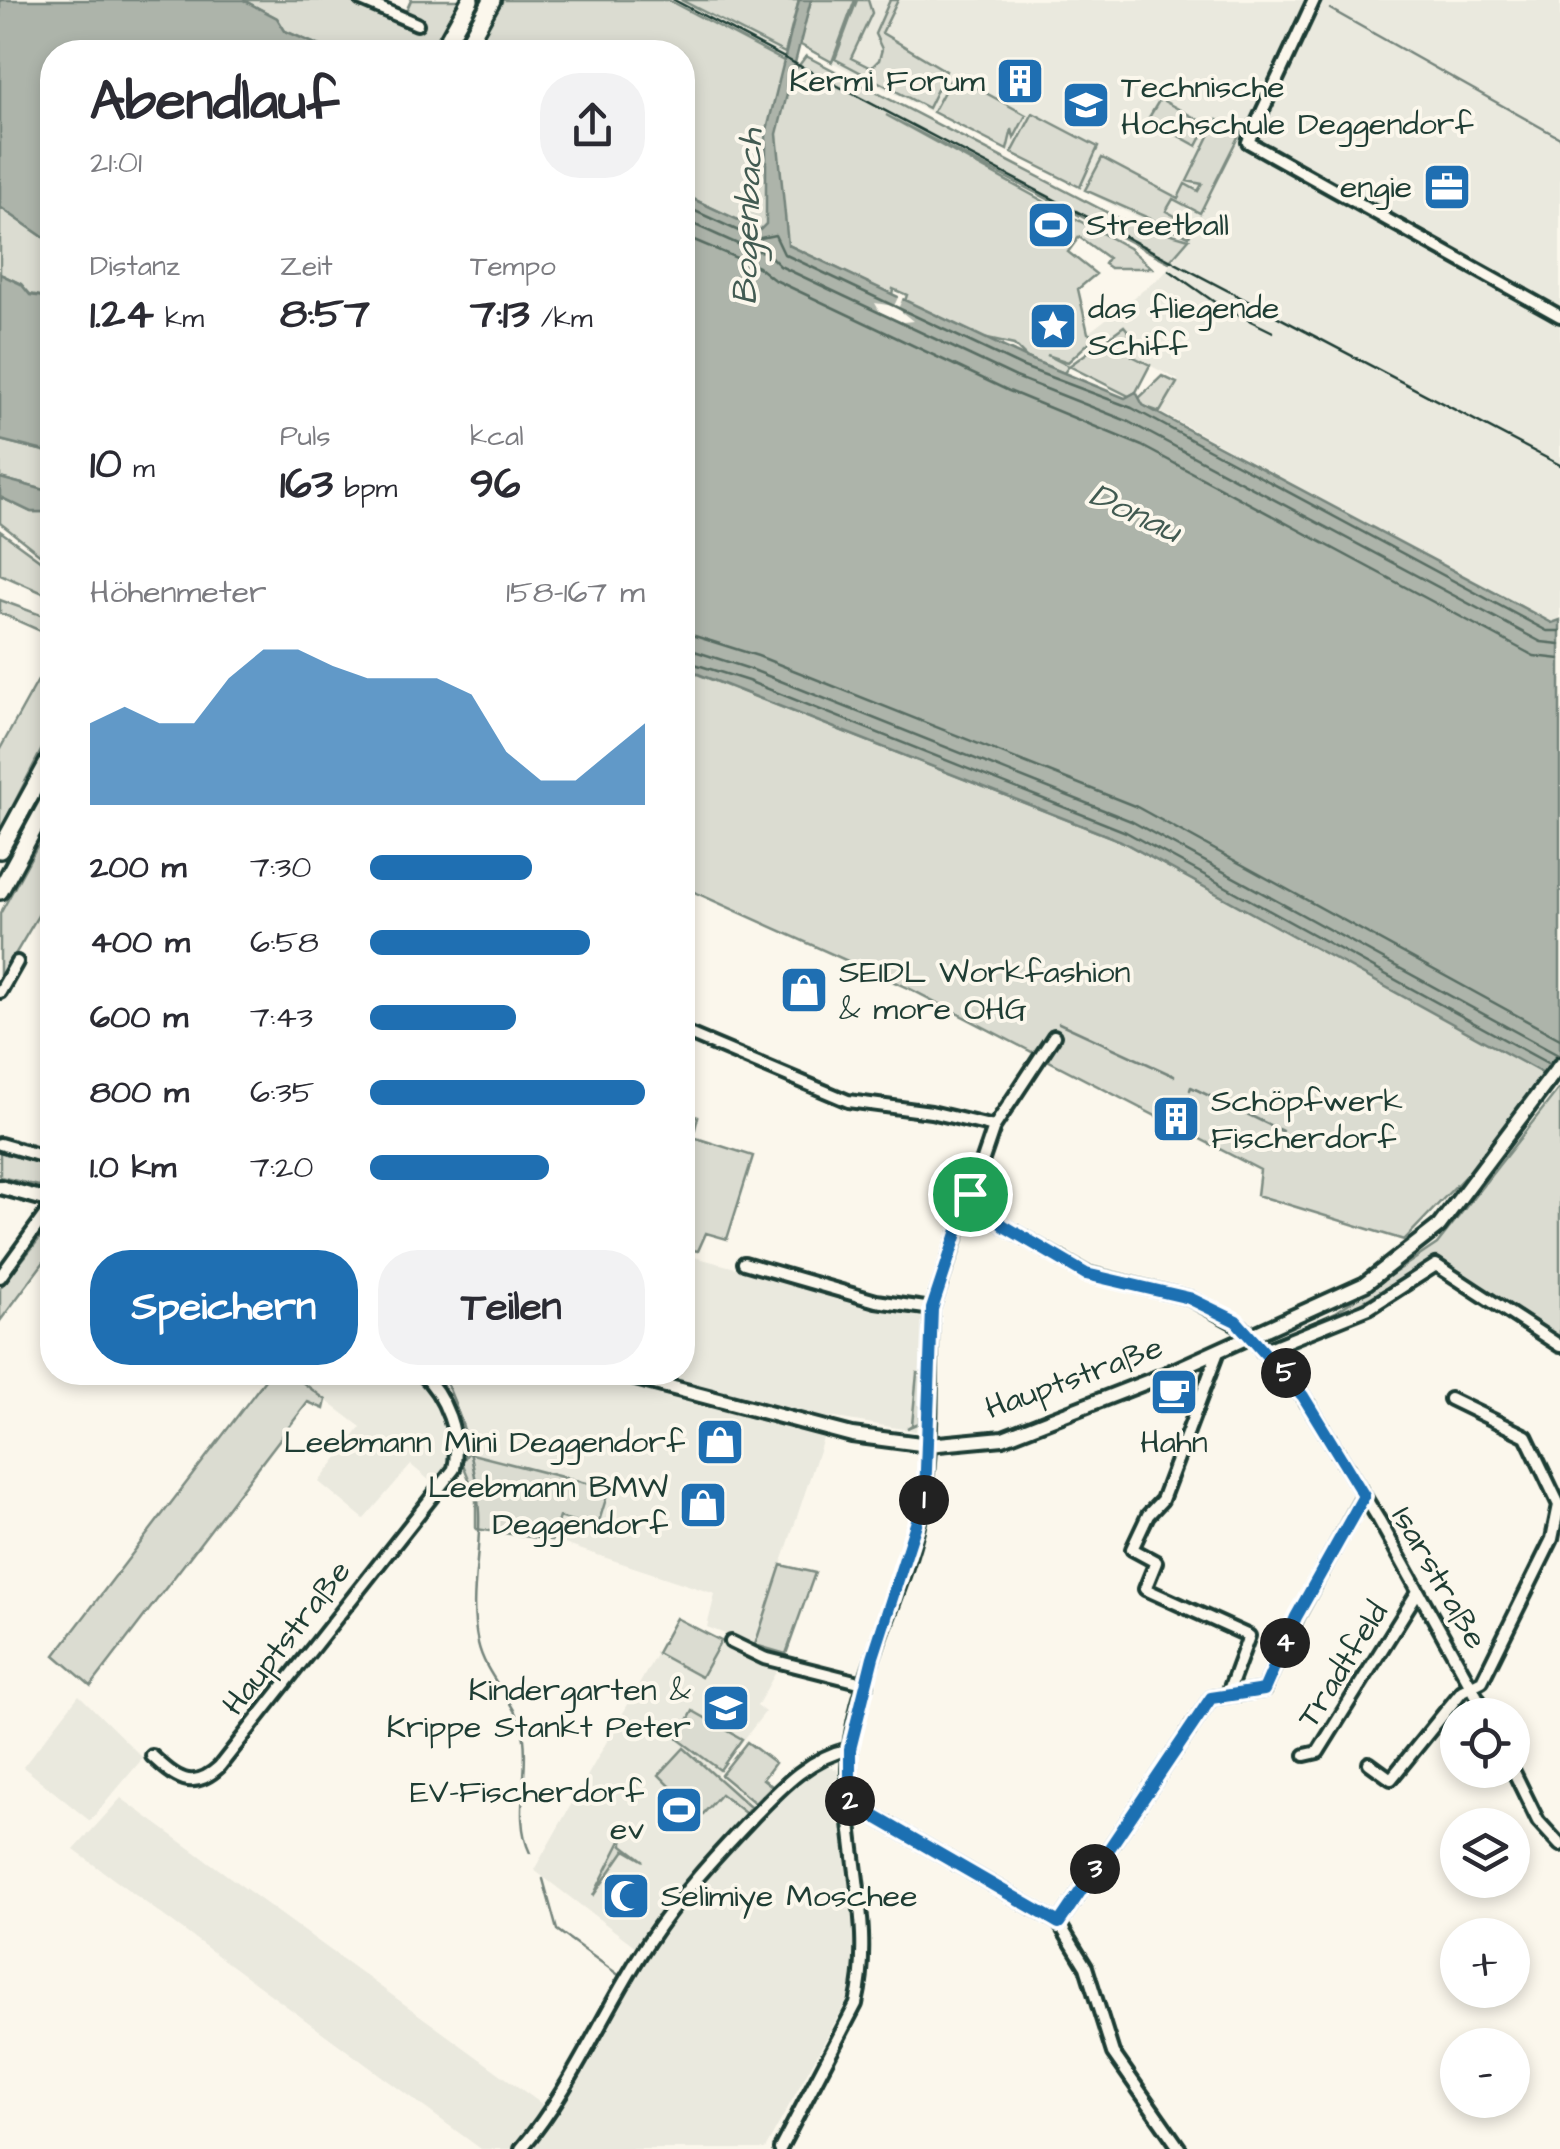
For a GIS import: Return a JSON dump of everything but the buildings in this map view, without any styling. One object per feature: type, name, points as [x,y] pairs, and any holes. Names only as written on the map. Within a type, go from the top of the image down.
[{"type":"highway","points":[[448,40],[470,0]]},
{"type":"highway","points":[[470,40],[492,0]]},
{"type":"highway","points":[[0,850],[40,778]]},
{"type":"highway","points":[[0,891],[40,817]]},
{"type":"main road","name":"Hauptstraße","points":[[661,1385],[834,1432],[928,1445],[1003,1438],[1218,1352],[1365,1284],[1438,1226],[1560,1065]]},
{"type":"main road","points":[[0,1188],[40,1200]]},
{"type":"street","points":[[361,0],[417,24]]},
{"type":"street","points":[[1314,0],[1248,142],[1560,316]]},
{"type":"street","points":[[0,992],[17,962]]},
{"type":"street","points":[[780,2149],[856,2004],[862,1982],[865,1954],[850,1810],[850,1749],[918,1526],[928,1445],[932,1309],[994,1127],[1054,1036]]},
{"type":"street","points":[[695,1037],[848,1101],[931,1112],[994,1127]]},
{"type":"street","points":[[0,1144],[40,1155]]},
{"type":"street","name":"Isarstraße","points":[[970,1194],[1004,1226],[1086,1274],[1189,1298],[1236,1321],[1303,1396],[1479,1698]]},
{"type":"street","points":[[0,1277],[40,1220]]},
{"type":"street","points":[[744,1264],[876,1301],[932,1309]]},
{"type":"street","points":[[1262,1352],[1368,1308],[1436,1265],[1560,1346]]},
{"type":"street","points":[[1218,1352],[1162,1500],[1148,1516],[1132,1549],[1156,1562],[1145,1590],[1249,1636],[1228,1694]]},
{"type":"street","name":"Hauptstraße","points":[[152,1756],[185,1782],[208,1777],[289,1681],[454,1469],[457,1455],[452,1425],[440,1393],[432,1385]]},
{"type":"street","points":[[1450,1399],[1526,1436],[1560,1505],[1552,1539],[1504,1642],[1482,1681],[1471,1682]]},
{"type":"street","points":[[1059,1923],[1202,1708],[1211,1698],[1264,1690],[1296,1617],[1364,1496]]},
{"type":"street","name":"Tradtfeld","points":[[1305,1755],[1318,1752],[1416,1593]]},
{"type":"street","points":[[731,1642],[764,1658],[867,1684]]},
{"type":"street","name":"Isarstraße","points":[[1369,1763],[1391,1779],[1471,1682]]},
{"type":"street","points":[[522,2149],[552,2113],[648,1943],[683,1895],[766,1803],[808,1766],[830,1753],[850,1749]]},
{"type":"street","points":[[1522,1788],[1538,1821],[1560,1845]]},
{"type":"street","points":[[850,1810],[865,1811],[1059,1923],[1086,1967],[1113,2053],[1180,2149]]},
{"type":"shaded area","points":[[243,0],[349,0],[400,25],[411,0],[668,0],[797,68],[806,56],[1120,219],[1189,239],[1169,262],[886,115],[1129,248],[1152,268],[1110,268],[1104,264],[1108,258],[1079,237],[1068,252],[1096,274],[1078,289],[1088,333],[1095,337],[1068,362],[1047,355],[1069,366],[1064,373],[1027,358],[1014,345],[983,338],[905,301],[907,295],[893,289],[892,295],[695,200],[695,40],[306,40],[285,31],[277,18]]},
{"type":"shaded area","points":[[668,0],[681,0],[785,53],[783,61]]},
{"type":"shaded area","points":[[681,0],[799,0],[785,53]]},
{"type":"shaded area","points":[[811,0],[855,0],[832,62],[799,44]]},
{"type":"shaded area","points":[[855,0],[1560,0],[1560,620],[1552,623],[1160,412],[1178,380],[1088,333],[1163,275],[1189,238],[1124,211],[832,62]]},
{"type":"shaded area","points":[[857,0],[868,0],[872,13],[851,58],[871,68],[879,60],[882,49],[875,34],[890,0],[898,0],[882,33],[946,71],[928,108],[835,59]]},
{"type":"shaded area","points":[[953,75],[1026,115],[1014,138],[1012,129],[1007,150],[933,112]]},
{"type":"shaded area","points":[[1160,99],[1208,125],[1197,146],[1148,119]]},
{"type":"shaded area","points":[[1033,113],[1098,147],[1080,187],[1012,153]]},
{"type":"shaded area","points":[[1217,120],[1241,131],[1200,213],[1173,199],[1166,211],[1193,226],[1189,236],[1085,190],[1102,158],[1178,198],[1185,184],[1198,191],[1202,184],[1187,181]]},
{"type":"shaded area","points":[[0,207],[40,235],[40,296],[30,294],[21,284],[0,274]]},
{"type":"shaded area","points":[[1124,326],[1129,332],[1127,343],[1136,347],[1132,356],[1150,365],[1136,392],[1129,396],[1069,366]]},
{"type":"shaded area","points":[[1162,376],[1177,383],[1160,412],[1143,406],[1139,398]]},
{"type":"shaded area","points":[[0,440],[40,450],[40,489],[0,478]]},
{"type":"shaded area","points":[[0,497],[31,512],[40,512],[40,555],[0,523]]},
{"type":"shaded area","points":[[0,531],[40,560],[40,592],[0,574]]},
{"type":"shaded area","points":[[0,600],[40,615],[40,631],[0,613]]},
{"type":"shaded area","points":[[695,673],[1121,841],[1543,1072],[1485,1155],[1404,1240],[1257,1195],[1260,1170],[910,989],[695,892]]},
{"type":"shaded area","points":[[40,677],[40,753],[0,831],[0,749]]},
{"type":"shaded area","points":[[40,841],[40,912],[0,980],[0,914]]},
{"type":"shaded area","points":[[1560,1087],[1560,1344],[1438,1257],[1329,1322],[1275,1340],[1336,1312],[1437,1244]]},
{"type":"shaded area","points":[[695,1138],[753,1156],[727,1239],[706,1233],[698,1251]]},
{"type":"shaded area","points":[[0,1148],[40,1164],[40,1186],[0,1177]]},
{"type":"shaded area","points":[[40,1238],[40,1267],[0,1321],[0,1288]]},
{"type":"shaded area","points":[[695,1257],[926,1319],[916,1431],[830,1417],[755,1644],[786,1654],[757,1706],[765,1712],[717,1775],[767,1814],[802,1779],[827,1766],[838,1770],[856,1945],[850,1995],[765,2149],[481,2149],[74,1850],[121,1798],[543,2105],[636,1947],[534,1870],[657,1653],[701,1677],[725,1634],[707,1627],[715,1594],[552,1540],[559,1517],[468,1453],[442,1491],[411,1465],[364,1519],[319,1482],[361,1427],[306,1385],[695,1385]]},
{"type":"shaded area","points":[[917,1373],[924,1375],[919,1423],[907,1428],[912,1425]]},
{"type":"shaded area","points":[[261,1385],[306,1385],[326,1400],[324,1409],[308,1402],[91,1686],[55,1655]]},
{"type":"shaded area","points":[[468,1453],[609,1489],[597,1528],[559,1517],[552,1540],[476,1529],[476,1496],[462,1462]]},
{"type":"shaded area","points":[[781,1565],[815,1573],[786,1654],[755,1645]]},
{"type":"shaded area","points":[[676,1618],[721,1641],[701,1677],[657,1653]]},
{"type":"shaded area","points":[[79,1695],[143,1758],[90,1821],[23,1767]]},
{"type":"shaded area","points":[[693,1711],[742,1739],[720,1770],[678,1739]]},
{"type":"shaded area","points":[[747,1742],[775,1763],[763,1779],[772,1786],[755,1803],[721,1775]]},
{"type":"shaded area","points":[[684,1748],[750,1807],[745,1813],[721,1794],[703,1814],[696,1812],[659,1775]]},
{"type":"shaded area","points":[[623,1837],[623,1845],[644,1861],[625,1850],[593,1896]]},
{"type":"water","points":[[0,0],[243,0],[277,18],[285,31],[306,40],[40,40],[40,235],[0,207]]},
{"type":"water","name":"Donau","points":[[799,0],[811,0],[777,134],[788,245],[1025,357],[1125,398],[1136,392],[1143,405],[1172,421],[1552,623],[1560,620],[1560,1083],[1121,841],[695,673],[695,200],[760,230],[766,224],[766,134]]},
{"type":"water","points":[[0,274],[21,284],[30,295],[40,296],[40,450],[0,440]]},
{"type":"water","points":[[0,478],[40,489],[40,512],[31,512],[0,497]]},
{"type":"pier","points":[[900,293],[904,295],[898,309],[913,321],[903,322],[880,312],[875,303],[894,306]]},
{"type":"waterway","points":[[1330,9],[1560,138]]},
{"type":"waterway","points":[[1059,1023],[1174,1076]]},
{"type":"waterway","points":[[1190,1090],[1191,1087],[1282,1131]]},
{"type":"waterway","points":[[447,1385],[467,1441],[478,1495],[474,1594],[478,1643],[521,1726],[525,1753],[522,1812],[530,1853]]},
{"type":"waterway","points":[[543,1879],[557,1930],[620,1976]]},
{"type":"railway","points":[[674,0],[1560,465]]},
{"type":"railway","points":[[1169,270],[1220,306],[1273,332]]},
{"type":"place","name":"Kermi Forum","points":[[1020,81]]},
{"type":"place","name":"Technische Hochschule Deggendorf","points":[[1086,105]]},
{"type":"place","name":"engie","points":[[1447,187]]},
{"type":"place","name":"Streetball","points":[[1051,225]]},
{"type":"place","name":"das fliegende Schiff","points":[[1053,326]]},
{"type":"place","name":"SEIDL Workfashion & more OHG","points":[[804,990]]},
{"type":"place","name":"Schöpfwerk Fischerdorf","points":[[1176,1119]]},
{"type":"place","name":"Hahn","points":[[1174,1392]]},
{"type":"place","name":"Leebmann Mini Deggendorf","points":[[720,1442]]},
{"type":"place","name":"Leebmann BMW Deggendorf","points":[[703,1505]]},
{"type":"place","name":"Kindergarten & Krippe Stankt Peter","points":[[726,1708]]},
{"type":"place","name":"EV-Fischerdorf ev","points":[[679,1810]]},
{"type":"place","name":"Selimiye Moschee","points":[[626,1896]]},
{"type":"route","points":[[970,1194],[1004,1226],[1086,1274],[1189,1298],[1236,1321],[1303,1396],[1364,1496],[1296,1617],[1264,1690],[1211,1698],[1059,1923],[865,1811],[850,1810],[850,1749],[873,1657],[925,1496],[932,1309],[970,1194]]},
{"type":"water label","name":"Bogenbach","points":[[748,217]]}]
